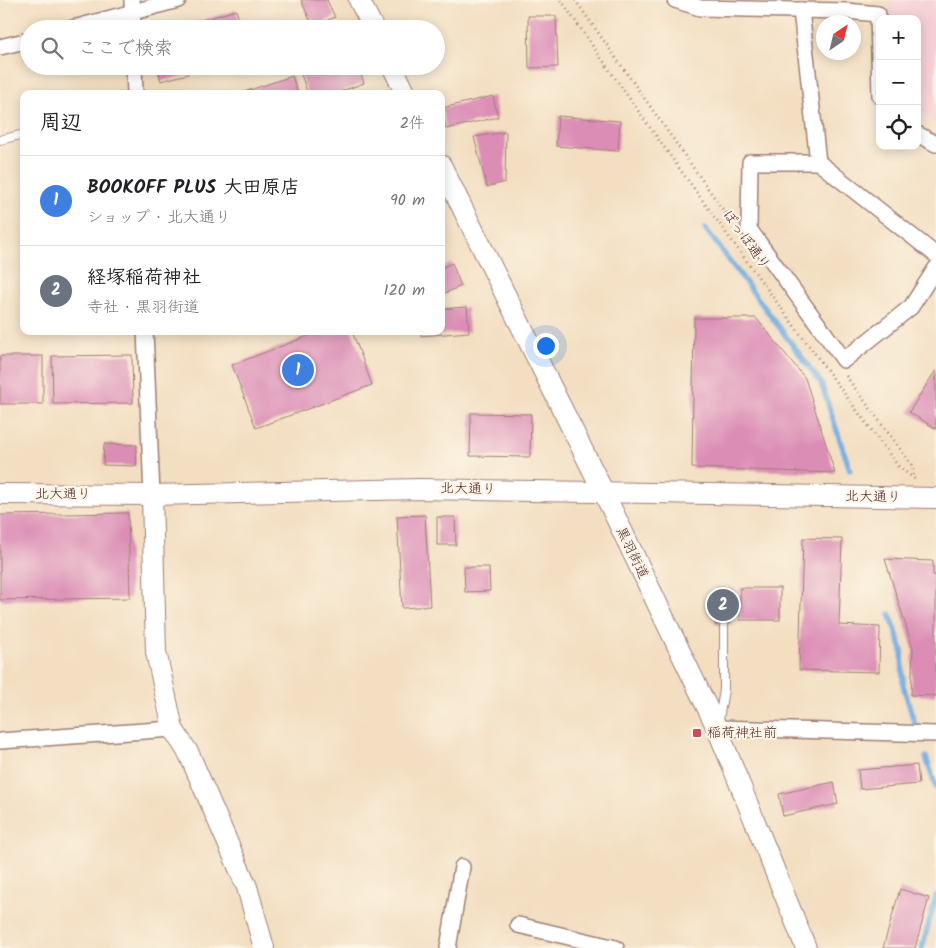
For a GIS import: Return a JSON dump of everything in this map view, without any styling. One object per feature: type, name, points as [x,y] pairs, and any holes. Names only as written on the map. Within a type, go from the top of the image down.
[{"type":"street","points":[[94,20],[132,6],[178,0]]},
{"type":"street","points":[[359,0],[369,20]]},
{"type":"street","points":[[675,0],[700,8],[846,11],[878,14],[879,60]]},
{"type":"street","points":[[132,6],[133,20]]},
{"type":"street","points":[[801,10],[818,162]]},
{"type":"street","points":[[0,47],[20,42]]},
{"type":"street","points":[[135,75],[136,90]]},
{"type":"street","points":[[396,75],[404,90]]},
{"type":"street","points":[[921,136],[936,144]]},
{"type":"street","points":[[936,255],[818,162],[750,162],[748,229],[844,360],[911,307],[936,268]]},
{"type":"street","name":"黒羽街道","points":[[445,173],[603,491],[717,728],[806,948]]},
{"type":"street","points":[[145,335],[156,652],[173,729],[189,754],[247,887],[264,948]]},
{"type":"street","name":"北大通り","points":[[0,494],[152,495],[420,489],[936,498]]},
{"type":"street","points":[[717,728],[936,734]]},
{"type":"street","points":[[0,741],[173,729]]},
{"type":"street","points":[[448,948],[462,867]]},
{"type":"street","points":[[518,925],[616,948]]},
{"type":"lane","points":[[0,140],[20,135]]},
{"type":"lane","points":[[717,728],[724,690],[724,627]]},
{"type":"path","name":"ぽっぽ通り","points":[[560,0],[698,194],[898,466],[914,477],[920,486]]},
{"type":"shaded area","points":[[889,0],[936,0],[936,124],[921,113],[921,15],[888,15]]},
{"type":"building","points":[[301,0],[327,0],[335,17],[328,20],[310,20]]},
{"type":"building","points":[[236,10],[239,20],[203,20]]},
{"type":"building","points":[[528,16],[556,16],[558,67],[529,68]]},
{"type":"building","points":[[159,75],[184,75],[161,81]]},
{"type":"building","points":[[301,75],[361,75],[364,83],[345,90],[307,90]]},
{"type":"building","points":[[292,76],[297,90],[250,90]]},
{"type":"building","points":[[493,96],[498,117],[446,129],[445,107]]},
{"type":"building","points":[[558,116],[620,121],[618,151],[556,146]]},
{"type":"building","points":[[506,132],[505,182],[487,187],[474,137]]},
{"type":"building","points":[[452,263],[461,286],[445,293],[445,266]]},
{"type":"building","points":[[467,307],[469,332],[445,334],[445,309]]},
{"type":"building","points":[[694,318],[756,318],[805,378],[835,473],[692,468]]},
{"type":"building","points":[[311,335],[353,335],[372,385],[256,428],[232,365]]},
{"type":"building","points":[[132,355],[133,403],[53,404],[52,356]]},
{"type":"building","points":[[0,356],[43,356],[43,404],[0,404]]},
{"type":"building","points":[[936,370],[936,429],[909,412]]},
{"type":"building","points":[[471,413],[531,414],[530,457],[470,456]]},
{"type":"building","points":[[104,444],[137,445],[136,466],[103,465]]},
{"type":"building","points":[[128,513],[130,598],[0,600],[0,515]]},
{"type":"building","points":[[425,515],[430,606],[402,608],[397,516]]},
{"type":"building","points":[[437,517],[455,517],[456,545],[437,545]]},
{"type":"building","points":[[803,538],[842,539],[839,625],[880,627],[879,672],[799,670]]},
{"type":"building","points":[[885,559],[933,561],[933,575],[936,575],[936,696],[911,695],[913,649]]},
{"type":"building","points":[[464,567],[489,567],[490,591],[465,592]]},
{"type":"building","points":[[717,588],[731,589],[730,624],[715,624]]},
{"type":"building","points":[[740,588],[780,588],[780,620],[740,620]]},
{"type":"building","points":[[917,765],[919,784],[860,789],[858,770]]},
{"type":"building","points":[[834,782],[838,804],[783,816],[779,794]]},
{"type":"building","points":[[900,889],[929,898],[915,948],[883,948]]},
{"type":"waterway","points":[[705,228],[821,383],[850,470]]},
{"type":"waterway","points":[[890,614],[902,650],[903,685],[916,728]]},
{"type":"waterway","points":[[926,757],[936,788]]},
{"type":"waterway","points":[[922,948],[936,896]]},
{"type":"place","name":"BOOKOFF PLUS 大田原店","points":[[298,370]]},
{"type":"place","name":"経塚稲荷神社","points":[[723,605]]},
{"type":"place","name":"稲荷神社前","points":[[697,733]]}]
